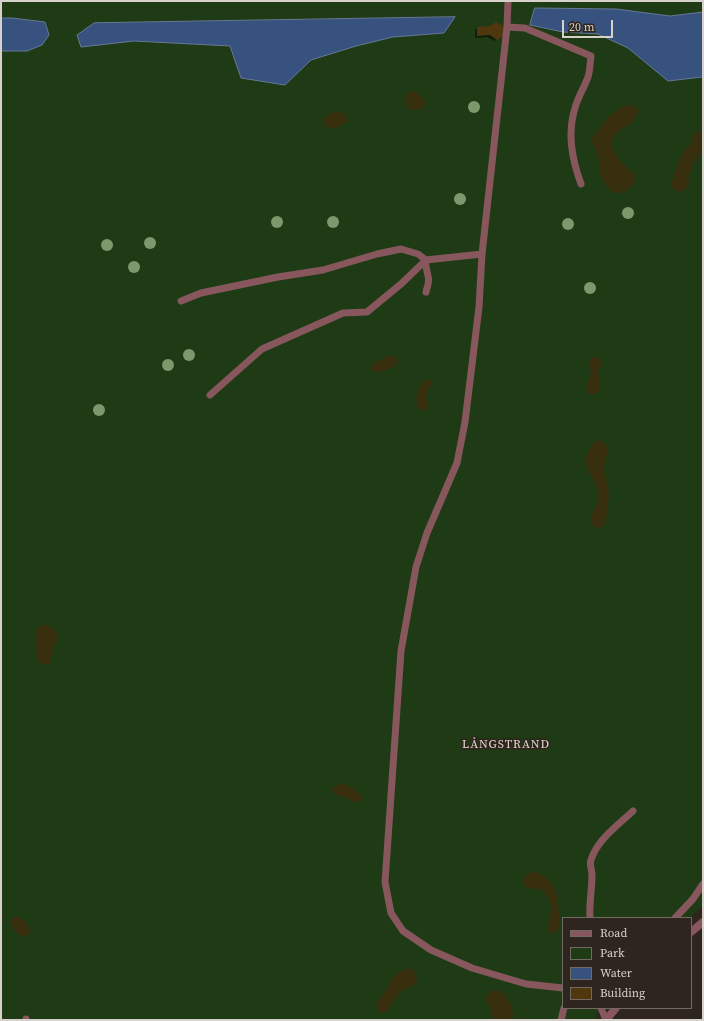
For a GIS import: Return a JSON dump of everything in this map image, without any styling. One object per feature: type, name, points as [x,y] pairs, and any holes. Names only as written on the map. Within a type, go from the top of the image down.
[{"type":"street","points":[[692,931],[703,922]]},
{"type":"street","points":[[606,1020],[615,1009]]},
{"type":"lane","points":[[508,1],[507,27],[482,254],[479,307],[465,422],[457,463],[428,533],[416,567],[401,651],[385,882],[391,912],[403,931],[431,950],[479,970],[526,984],[562,988]]},
{"type":"lane","points":[[507,27],[525,28],[591,56],[588,76],[574,109],[571,131],[570,146],[575,168],[581,184]]},
{"type":"lane","points":[[182,301],[201,293],[278,277],[323,270],[377,254],[401,249],[418,254],[426,260]]},
{"type":"lane","points":[[210,396],[262,348],[343,313],[367,312],[401,284],[426,260],[482,254]]},
{"type":"lane","points":[[426,260],[425,268],[429,282],[426,292]]},
{"type":"lane","points":[[590,917],[589,904],[592,874],[590,861],[598,846],[633,811]]},
{"type":"lane","points":[[676,917],[703,884]]},
{"type":"lane","points":[[561,1020],[564,1009]]},
{"type":"lane","points":[[601,1009],[606,1020]]},
{"type":"green space","points":[[1,1],[703,1],[703,905],[691,917],[562,917],[562,1009],[600,1009],[596,1017],[597,1020],[1,1020]]},
{"type":"sand","points":[[413,91],[423,98],[425,105],[423,108],[415,110],[409,109],[405,101],[405,96],[409,92]]},
{"type":"sand","points":[[624,105],[634,106],[639,111],[633,122],[618,132],[613,138],[612,144],[616,155],[635,175],[635,178],[634,183],[629,189],[621,193],[617,193],[608,188],[602,179],[599,161],[591,140],[608,117]]},
{"type":"sand","points":[[339,111],[347,118],[347,122],[334,128],[325,125],[323,122],[325,117]]},
{"type":"sand","points":[[697,131],[703,135],[702,151],[692,165],[688,186],[682,192],[678,192],[671,187],[674,173],[682,154],[689,146],[693,135]]},
{"type":"sand","points":[[390,355],[395,356],[398,360],[397,364],[394,366],[379,372],[373,371],[370,368],[373,364]]},
{"type":"sand","points":[[594,357],[600,358],[602,364],[598,373],[601,389],[592,395],[588,393],[586,388],[591,374],[589,359]]},
{"type":"sand","points":[[427,379],[431,381],[431,385],[425,397],[428,401],[427,409],[422,410],[419,408],[416,399],[420,387]]},
{"type":"sand","points":[[597,440],[604,443],[609,448],[604,471],[609,497],[605,525],[600,528],[594,527],[591,519],[591,515],[597,502],[598,492],[586,462],[591,447]]},
{"type":"sand","points":[[41,625],[52,628],[58,637],[54,645],[50,663],[48,664],[39,663],[35,650],[35,630]]},
{"type":"sand","points":[[342,784],[357,791],[362,796],[361,801],[356,803],[333,793],[332,788],[336,785]]},
{"type":"sand","points":[[535,872],[542,875],[552,883],[557,894],[559,927],[558,931],[552,934],[548,930],[551,910],[549,899],[539,888],[532,889],[525,887],[523,880],[526,874]]},
{"type":"sand","points":[[17,916],[25,921],[30,930],[29,935],[25,937],[17,933],[11,926],[10,920]]},
{"type":"sand","points":[[412,968],[416,976],[415,985],[400,992],[389,1010],[382,1013],[378,1012],[376,1003],[394,976],[400,971]]},
{"type":"sand","points":[[496,990],[504,994],[511,1006],[513,1016],[511,1020],[496,1020],[491,1015],[492,1010],[485,1000],[489,992]]},
{"type":"water","points":[[535,8],[616,9],[670,16],[703,12],[703,79],[702,77],[668,81],[628,48],[598,34],[563,32],[530,25]]},
{"type":"water","points":[[455,17],[444,33],[393,37],[356,46],[311,60],[285,85],[241,78],[230,46],[134,41],[81,47],[77,35],[94,23]]},
{"type":"water","points":[[1,18],[45,22],[49,35],[42,45],[27,51],[1,51]]},
{"type":"building","points":[[496,22],[503,26],[504,35],[497,40],[490,35],[477,36],[477,27],[490,26]]},
{"type":"district","name":"LÅNGSTRAND","points":[[506,745]]}]
